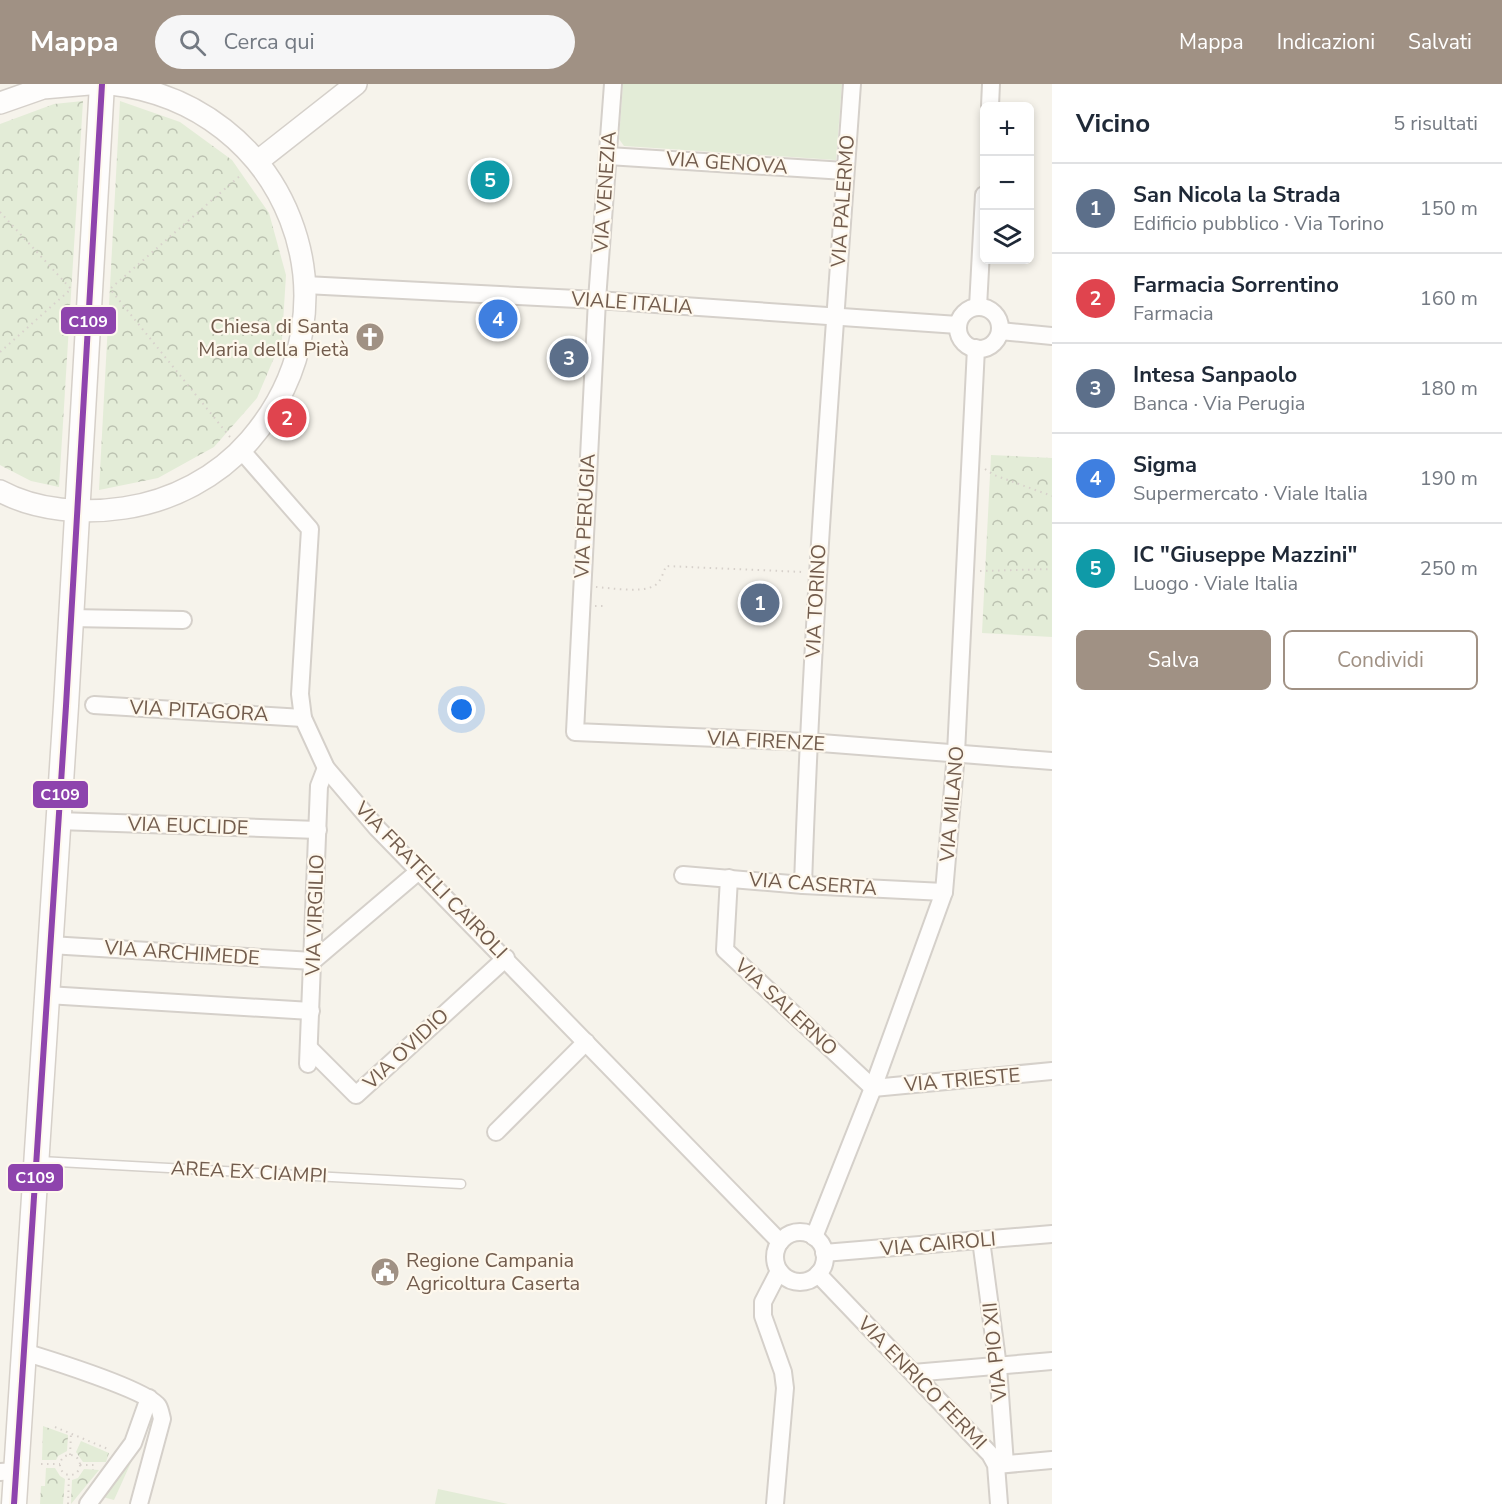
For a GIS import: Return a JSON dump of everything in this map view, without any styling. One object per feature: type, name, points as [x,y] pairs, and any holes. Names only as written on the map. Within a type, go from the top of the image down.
[{"type":"main road","points":[[14,1504],[8,1471],[24,1352],[102,84]]},
{"type":"street","points":[[0,103],[43,86],[89,84]]},
{"type":"street","points":[[0,491],[39,505],[76,511],[136,506],[165,498],[192,486],[218,470],[241,450],[265,423],[284,391],[297,357],[304,321],[305,285],[298,243],[284,203],[258,160],[235,138],[169,91],[111,84]]},
{"type":"street","points":[[258,160],[356,84]]},
{"type":"street","name":"VIA VENEZIA","points":[[597,300],[613,84]]},
{"type":"street","name":"VIA PALERMO","points":[[835,317],[852,84]]},
{"type":"street","points":[[990,102],[991,84]]},
{"type":"street","name":"VIA GENOVA","points":[[608,156],[845,171]]},
{"type":"street","points":[[978,307],[983,210]]},
{"type":"street","name":"VIALE ITALIA","points":[[305,285],[597,300],[958,325]]},
{"type":"street","name":"VIA PERUGIA","points":[[575,732],[597,300]]},
{"type":"street","points":[[978,307],[990,310],[994,314],[999,331],[997,337],[988,346],[976,348],[965,343],[961,338],[958,325],[965,312],[978,307]]},
{"type":"street","name":"VIA TORINO","points":[[803,885],[808,742],[835,317]]},
{"type":"street","points":[[999,331],[1052,336]]},
{"type":"street","name":"VIA MILANO","points":[[814,1237],[873,1088],[944,892],[956,753],[976,348]]},
{"type":"street","name":"VIA FRATELLI CAIROLI","points":[[241,450],[310,529],[300,694],[303,718],[326,768],[378,828],[780,1242]]},
{"type":"street","points":[[70,618],[183,620]]},
{"type":"street","name":"VIA PITAGORA","points":[[94,705],[303,718]]},
{"type":"street","name":"VIA FIRENZE","points":[[575,732],[808,742],[1052,761]]},
{"type":"street","name":"VIA VIRGILIO","points":[[308,1056],[319,786],[326,768]]},
{"type":"street","name":"VIA EUCLIDE","points":[[58,821],[318,831]]},
{"type":"street","points":[[313,961],[420,870]]},
{"type":"street","name":"VIA CASERTA","points":[[683,875],[803,885],[944,892]]},
{"type":"street","name":"VIA SALERNO","points":[[729,878],[724,950],[873,1088]]},
{"type":"street","name":"VIA ARCHIMEDE","points":[[50,945],[313,961]]},
{"type":"street","name":"VIA OVIDIO","points":[[308,1056],[356,1095],[506,958]]},
{"type":"street","points":[[47,995],[311,1011]]},
{"type":"street","points":[[495,1132],[586,1042]]},
{"type":"street","name":"VIA TRIESTE","points":[[873,1088],[1052,1071]]},
{"type":"street","points":[[796,1232],[814,1237],[823,1247],[824,1253],[824,1265],[818,1274],[802,1282],[785,1277],[779,1271],[774,1257],[780,1242],[796,1232]]},
{"type":"street","name":"VIA CAIROLI","points":[[824,1253],[1052,1234]]},
{"type":"street","name":"VIA PIO XII","points":[[981,1240],[998,1367],[1000,1465]]},
{"type":"street","points":[[775,1504],[785,1388],[783,1372],[763,1316],[763,1302],[779,1271]]},
{"type":"street","name":"VIA ENRICO FERMI","points":[[818,1274],[1000,1465],[999,1504]]},
{"type":"street","points":[[24,1352],[61,1363],[149,1398],[159,1406],[162,1419],[139,1504]]},
{"type":"street","points":[[913,1374],[1052,1361]]},
{"type":"street","points":[[88,1504],[133,1443],[149,1398]]},
{"type":"street","points":[[1000,1465],[1052,1460]]},
{"type":"lane","name":"AREA EX CIAMPI","points":[[36,1161],[462,1184]]},
{"type":"path","points":[[241,450],[110,289],[258,160]]},
{"type":"path","points":[[0,212],[71,289],[0,352]]},
{"type":"path","points":[[971,460],[994,475],[1052,496]]},
{"type":"path","points":[[581,586],[643,590],[655,586],[662,578],[666,566],[818,573]]},
{"type":"path","points":[[965,570],[1052,569]]},
{"type":"path","points":[[55,1427],[125,1456]]},
{"type":"path","points":[[70,1455],[71,1433]]},
{"type":"path","points":[[70,1455],[78,1460],[80,1466],[77,1472],[69,1475],[62,1472],[60,1464],[64,1457],[70,1455]]},
{"type":"path","points":[[41,1464],[60,1464]]},
{"type":"path","points":[[68,1504],[69,1475]]},
{"type":"green space","points":[[623,84],[842,84],[836,160],[624,146],[619,139]]},
{"type":"green space","points":[[83,101],[59,487],[31,481],[0,465],[0,124],[54,104]]},
{"type":"green space","points":[[120,101],[180,122],[232,160],[269,213],[286,275],[282,339],[257,398],[214,447],[158,478],[99,490]]},
{"type":"green space","points":[[991,455],[1052,458],[1052,637],[982,633]]},
{"type":"green space","points":[[148,1416],[152,1417],[155,1423],[152,1427],[147,1427],[114,1500],[99,1496]]},
{"type":"green space","points":[[43,1426],[68,1435],[67,1451],[58,1456],[56,1460],[42,1460]]},
{"type":"green space","points":[[81,1441],[109,1453],[106,1462],[83,1462],[76,1452]]},
{"type":"green space","points":[[46,1468],[55,1468],[65,1479],[63,1504],[40,1504],[41,1486],[45,1486]]},
{"type":"green space","points":[[84,1469],[99,1470],[71,1504],[72,1480],[78,1478]]},
{"type":"green space","points":[[438,1489],[508,1504],[435,1504]]},
{"type":"transit line","name":"C109","points":[[14,1504],[66,706],[102,84]]},
{"type":"place","name":"IC \"Giuseppe Mazzini\"","points":[[490,180]]},
{"type":"place","name":"Sigma","points":[[498,319]]},
{"type":"place","name":"Chiesa di Santa Maria della Pietà","points":[[370,337]]},
{"type":"place","name":"Intesa Sanpaolo","points":[[569,358]]},
{"type":"place","name":"Farmacia Sorrentino","points":[[287,418]]},
{"type":"place","name":"San Nicola la Strada","points":[[760,603]]},
{"type":"place","name":"Regione Campania Agricoltura Caserta","points":[[385,1272]]}]
